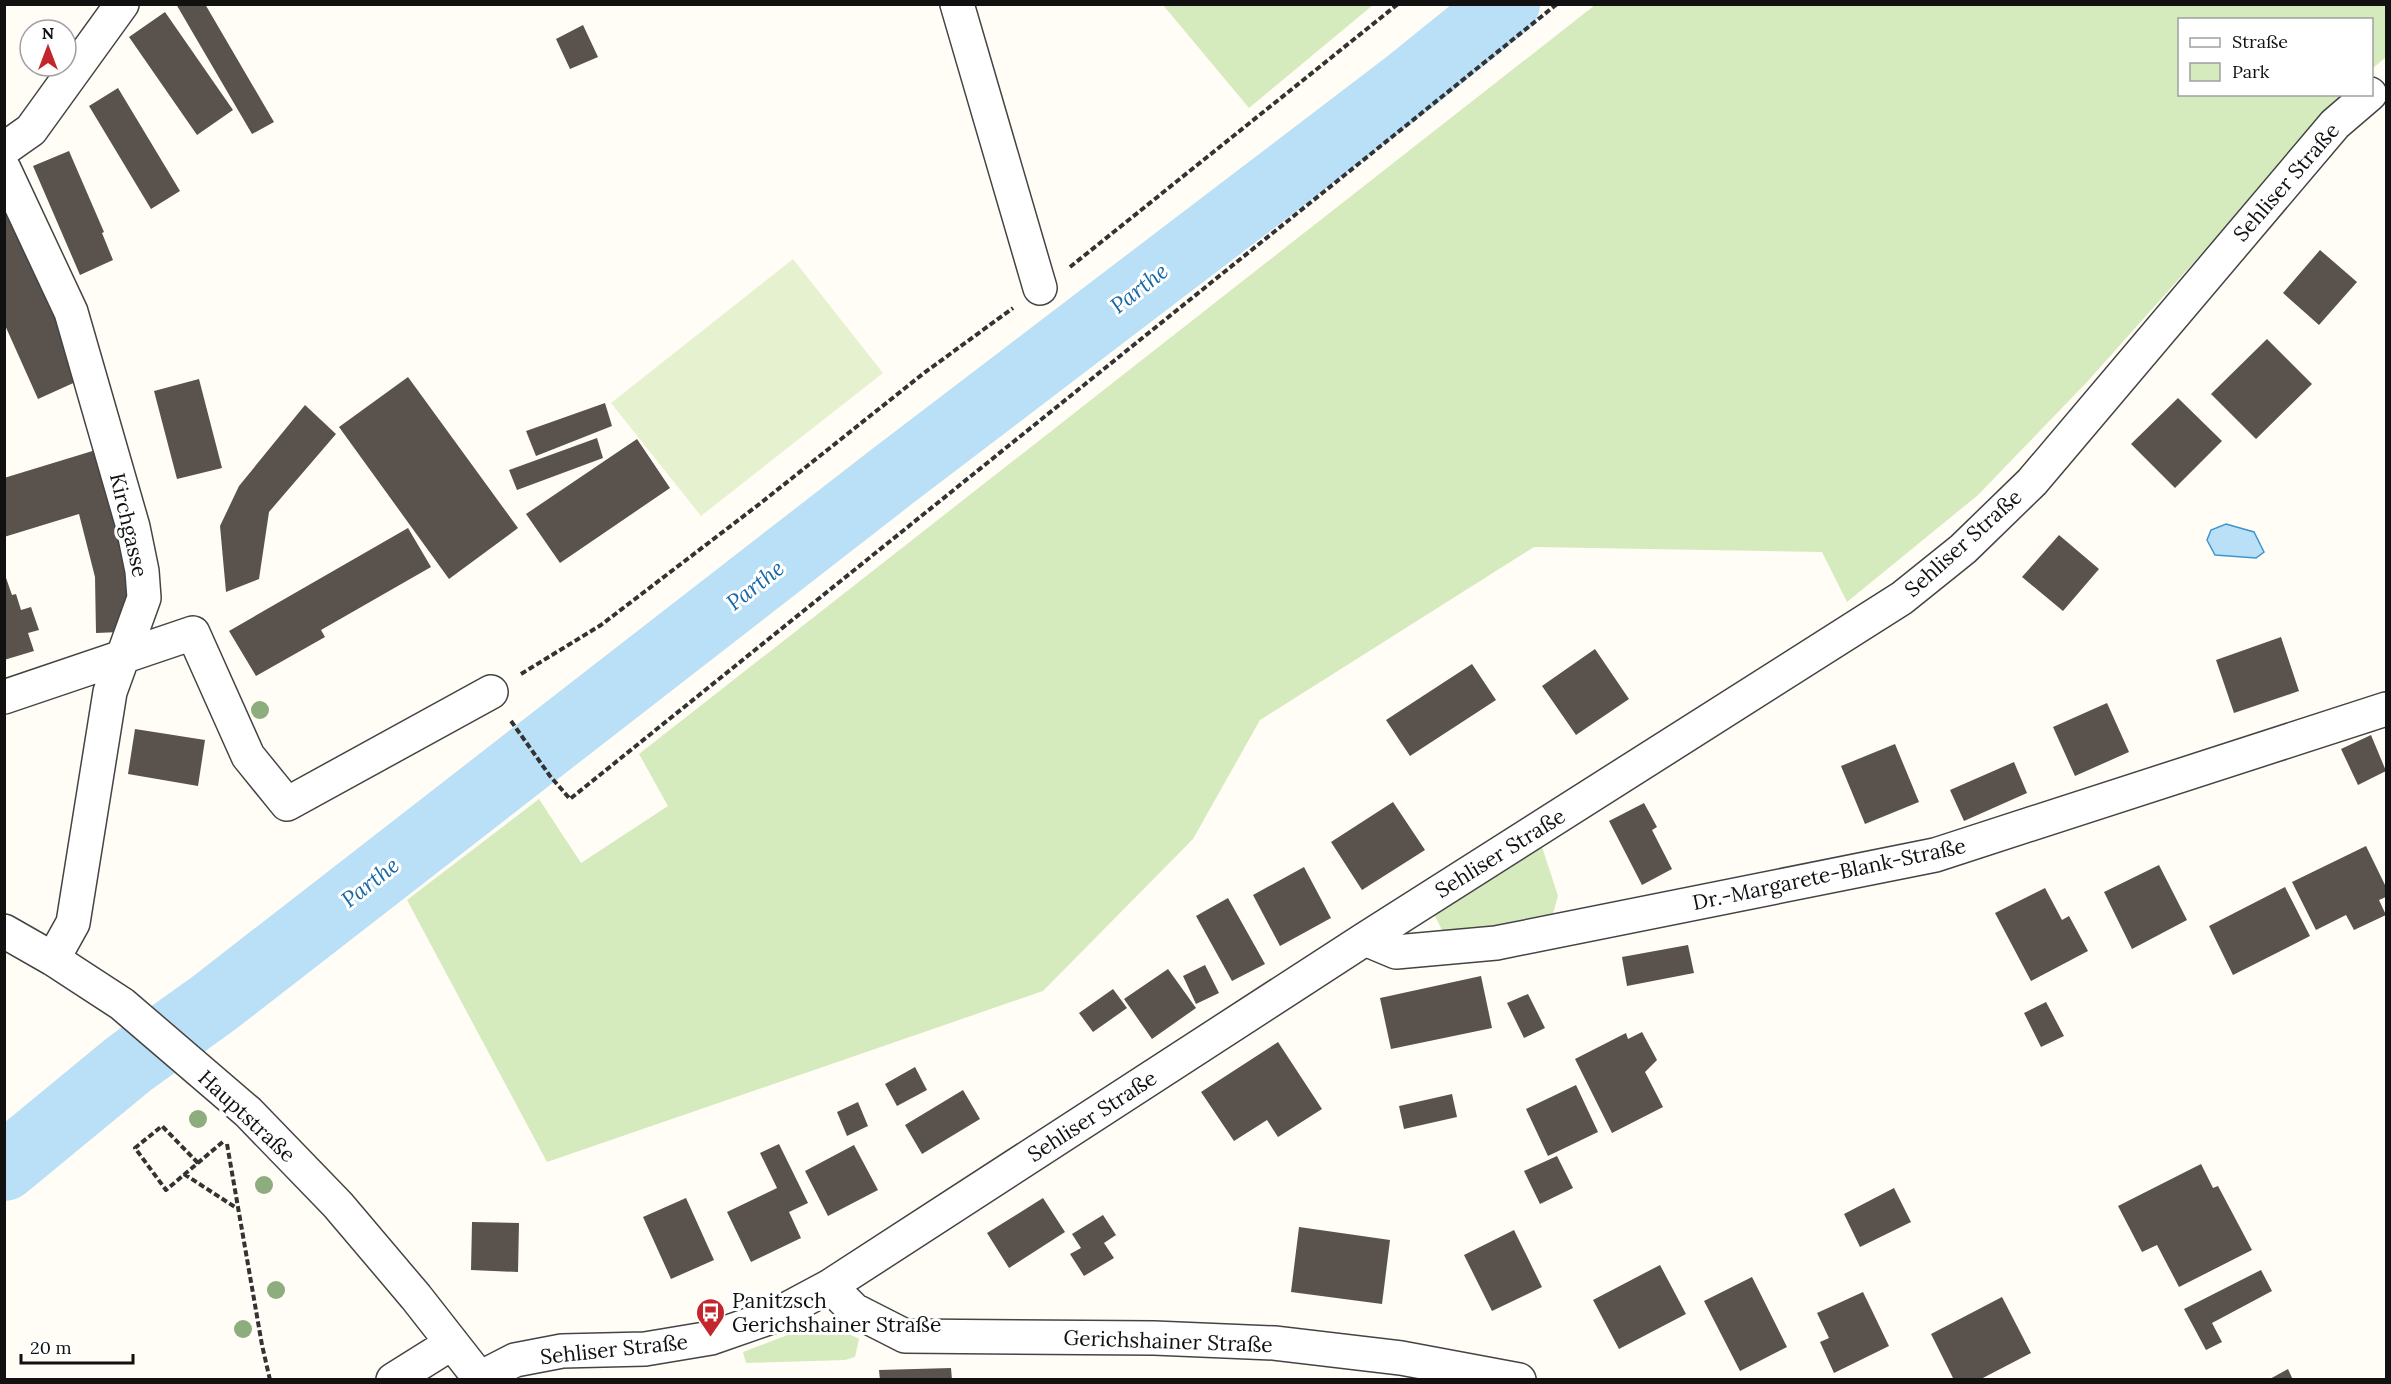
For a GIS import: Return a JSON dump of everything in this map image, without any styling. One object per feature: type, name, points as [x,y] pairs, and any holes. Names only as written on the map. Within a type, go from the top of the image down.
[{"type":"street","points":[[4,149],[31,130],[122,4]]},
{"type":"street","points":[[957,4],[1040,288]]},
{"type":"street","name":"Sehliser Straße","points":[[2373,92],[2386,80]]},
{"type":"street","name":"Sehliser Straße","points":[[480,1379],[515,1360],[562,1351],[645,1349],[711,1338],[774,1316],[830,1286],[1365,939],[1902,598],[1963,549],[2032,482],[2335,124],[2369,96]]},
{"type":"street","name":"Kirchgasse","points":[[4,169],[71,312],[133,527],[142,571],[144,598],[110,692],[73,923],[53,959]]},
{"type":"street","points":[[4,697],[122,659],[193,633],[248,756],[286,804],[491,692]]},
{"type":"street","name":"Dr.-Margarete-Blank-Straße","points":[[1365,939],[1396,952],[1496,943],[1935,855],[2386,709]]},
{"type":"street","name":"Hauptstraße","points":[[4,931],[53,959],[122,1004],[248,1112],[338,1205],[480,1379]]},
{"type":"street","name":"Gerichshainer Straße","points":[[830,1286],[854,1310],[905,1336],[1154,1338],[1274,1343],[1400,1369],[1519,1380]]},
{"type":"street","points":[[393,1380],[452,1343]]},
{"type":"path","points":[[491,692],[601,625],[924,374],[1089,252],[1398,4]]},
{"type":"path","points":[[510,719],[550,776],[570,799],[1557,4]]},
{"type":"path","points":[[198,1163],[162,1126],[135,1148],[166,1190],[184,1174],[198,1163],[226,1139],[270,1380]]},
{"type":"path","points":[[184,1174],[239,1210]]},
{"type":"green space","points":[[1163,5],[1373,5],[1249,108]]},
{"type":"green space","points":[[1595,5],[2386,5],[2386,57],[2373,68],[2373,18],[2178,18],[2178,96],[2342,96],[2087,382],[1978,495],[1847,602],[1822,552],[1534,547],[1260,720],[1193,839],[1043,991],[547,1162],[407,900],[539,799],[581,863],[668,806],[639,754]]},
{"type":"green space","points":[[793,259],[883,373],[701,516],[611,403]]},
{"type":"green space","points":[[1542,847],[1558,896],[1551,920],[1446,938],[1434,914]]},
{"type":"green space","points":[[819,1323],[833,1326],[859,1339],[855,1357],[845,1360],[746,1363],[743,1352]]},
{"type":"water","points":[[2226,524],[2254,532],[2264,552],[2256,558],[2215,555],[2207,540],[2211,530]]},
{"type":"building","points":[[176,4],[205,4],[274,122],[252,134]]},
{"type":"building","points":[[165,12],[233,110],[197,135],[129,37]]},
{"type":"building","points":[[583,25],[598,57],[570,69],[556,39]]},
{"type":"building","points":[[118,88],[180,191],[151,209],[89,106]]},
{"type":"building","points":[[69,151],[104,232],[102,233],[113,260],[80,275],[33,166]]},
{"type":"building","points":[[4,202],[60,321],[80,380],[38,399],[4,323]]},
{"type":"building","points":[[2320,250],[2357,282],[2319,325],[2283,293]]},
{"type":"building","points":[[2267,339],[2312,384],[2256,439],[2211,394]]},
{"type":"building","points":[[408,377],[518,528],[449,579],[339,427]]},
{"type":"building","points":[[199,379],[222,468],[177,479],[154,391]]},
{"type":"building","points":[[2178,398],[2222,441],[2175,488],[2131,444]]},
{"type":"building","points":[[605,403],[612,426],[536,456],[526,431]]},
{"type":"building","points":[[305,405],[336,434],[269,512],[259,579],[226,592],[220,526],[239,486]]},
{"type":"building","points":[[597,438],[603,458],[517,490],[509,470]]},
{"type":"building","points":[[637,439],[670,488],[560,563],[526,514]]},
{"type":"building","points":[[99,449],[132,577],[120,632],[96,633],[95,577],[79,514],[4,537],[4,478]]},
{"type":"building","points":[[408,528],[431,567],[321,630],[325,637],[256,676],[229,631]]},
{"type":"building","points":[[2059,535],[2099,569],[2063,611],[2022,577]]},
{"type":"building","points":[[4,572],[12,595],[16,594],[21,610],[31,607],[39,630],[28,633],[34,651],[4,660]]},
{"type":"building","points":[[2281,637],[2299,691],[2234,713],[2216,660]]},
{"type":"building","points":[[1595,649],[1629,699],[1576,735],[1542,686]]},
{"type":"building","points":[[1472,664],[1496,700],[1410,756],[1386,720]]},
{"type":"building","points":[[2107,703],[2129,752],[2075,776],[2053,727]]},
{"type":"building","points":[[135,729],[205,740],[198,786],[128,774]]},
{"type":"building","points":[[2371,735],[2386,771],[2358,785],[2341,749]]},
{"type":"building","points":[[1895,744],[1919,802],[1865,824],[1841,766]]},
{"type":"building","points":[[2014,762],[2027,793],[1964,821],[1950,790]]},
{"type":"building","points":[[1393,802],[1425,850],[1362,890],[1331,842]]},
{"type":"building","points":[[1644,803],[1657,827],[1652,830],[1672,869],[1642,885],[1609,821]]},
{"type":"building","points":[[2366,846],[2386,887],[2386,897],[2379,900],[2386,915],[2354,930],[2346,915],[2316,930],[2292,882]]},
{"type":"building","points":[[2159,865],[2187,920],[2132,949],[2104,892]]},
{"type":"building","points":[[1304,867],[1331,918],[1280,946],[1253,895]]},
{"type":"building","points":[[2285,887],[2310,936],[2233,975],[2209,926]]},
{"type":"building","points":[[2045,888],[2062,920],[2069,916],[2088,951],[2031,981],[1995,913]]},
{"type":"building","points":[[1228,898],[1265,964],[1232,981],[1196,916]]},
{"type":"building","points":[[1688,945],[1694,973],[1627,986],[1622,957]]},
{"type":"building","points":[[1205,965],[1219,993],[1196,1004],[1183,976]]},
{"type":"building","points":[[1168,969],[1196,1008],[1152,1039],[1124,999]]},
{"type":"building","points":[[1481,976],[1492,1028],[1391,1049],[1380,998]]},
{"type":"building","points":[[1113,989],[1127,1008],[1093,1032],[1079,1013]]},
{"type":"building","points":[[1528,994],[1545,1028],[1524,1038],[1507,1003]]},
{"type":"building","points":[[2046,1002],[2064,1036],[2041,1047],[2024,1013]]},
{"type":"building","points":[[1642,1032],[1657,1060],[1645,1072],[1663,1107],[1612,1133],[1575,1059],[1626,1033],[1628,1039]]},
{"type":"building","points":[[1278,1042],[1322,1109],[1278,1137],[1267,1120],[1234,1141],[1201,1092]]},
{"type":"building","points":[[915,1067],[927,1090],[897,1106],[885,1084]]},
{"type":"building","points":[[1576,1085],[1598,1132],[1548,1156],[1526,1109]]},
{"type":"building","points":[[963,1090],[980,1119],[922,1154],[905,1125]]},
{"type":"building","points":[[1452,1094],[1457,1117],[1404,1129],[1399,1106]]},
{"type":"building","points":[[858,1102],[868,1126],[847,1136],[837,1112]]},
{"type":"building","points":[[779,1144],[808,1203],[789,1212],[801,1238],[751,1262],[727,1212],[777,1188],[760,1153]]},
{"type":"building","points":[[854,1145],[878,1190],[828,1216],[805,1171]]},
{"type":"building","points":[[1557,1156],[1573,1188],[1540,1204],[1524,1171]]},
{"type":"building","points":[[2201,1164],[2213,1188],[2218,1186],[2252,1250],[2179,1287],[2157,1245],[2142,1252],[2118,1206]]},
{"type":"building","points":[[1894,1188],[1911,1222],[1860,1247],[1844,1214]]},
{"type":"building","points":[[686,1198],[714,1260],[671,1279],[643,1217]]},
{"type":"building","points":[[1043,1198],[1065,1232],[1009,1268],[987,1233]]},
{"type":"building","points":[[1103,1215],[1116,1235],[1104,1243],[1114,1258],[1084,1276],[1070,1254],[1081,1248],[1072,1234]]},
{"type":"building","points":[[472,1222],[519,1223],[518,1272],[471,1270]]},
{"type":"building","points":[[1299,1227],[1390,1240],[1382,1304],[1291,1292]]},
{"type":"building","points":[[1514,1230],[1542,1287],[1492,1311],[1464,1255]]},
{"type":"building","points":[[1660,1265],[1686,1314],[1619,1349],[1593,1300]]},
{"type":"building","points":[[2261,1270],[2272,1291],[2212,1323],[2222,1342],[2206,1350],[2184,1309]]},
{"type":"building","points":[[1752,1277],[1787,1347],[1740,1371],[1704,1301]]},
{"type":"building","points":[[1863,1292],[1889,1346],[1834,1373],[1820,1342],[1829,1338],[1817,1313]]},
{"type":"building","points":[[2002,1297],[2031,1353],[1979,1380],[1954,1380],[1931,1334]]},
{"type":"building","points":[[951,1368],[952,1380],[880,1380],[879,1370]]},
{"type":"building","points":[[2288,1369],[2293,1380],[2268,1380]]},
{"type":"waterway","name":"Parthe","points":[[4,1167],[129,1064],[214,1003],[890,478],[1411,81],[1506,4]]},
{"type":"place","name":"Panitzsch Gerichshainer Straße","points":[[711,1338]]}]
